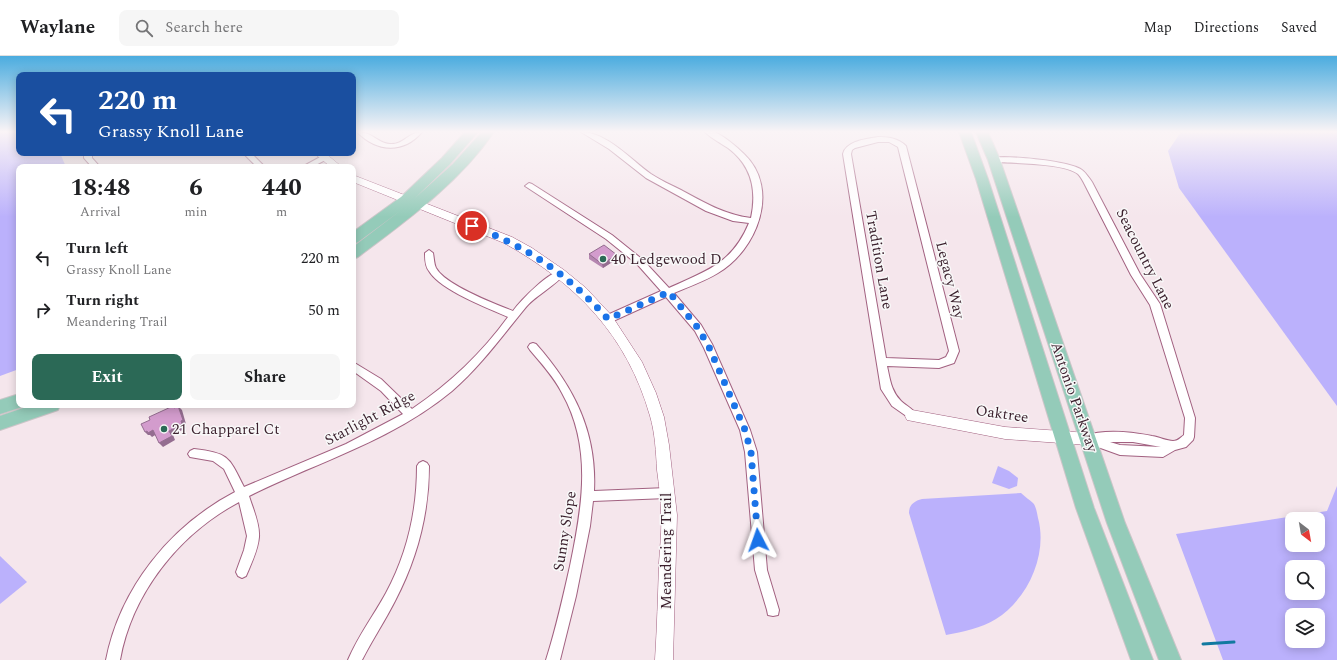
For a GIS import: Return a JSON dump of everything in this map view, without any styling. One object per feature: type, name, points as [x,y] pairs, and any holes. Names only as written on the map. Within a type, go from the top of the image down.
[{"type":"main road","points":[[356,251],[412,202],[447,160]]},
{"type":"main road","points":[[356,237],[412,202],[451,174],[463,160]]},
{"type":"main road","name":"Antonio Parkway","points":[[976,160],[1101,554],[1142,660]]},
{"type":"main road","name":"Antonio Parkway","points":[[994,162],[1116,523],[1170,660]]},
{"type":"main road","points":[[0,407],[16,402]]},
{"type":"main road","points":[[0,424],[44,408]]},
{"type":"street","points":[[629,160],[649,176],[709,209],[736,219],[754,221]]},
{"type":"street","points":[[608,319],[715,271],[730,261],[744,245],[751,232],[759,199],[756,178],[745,160]]},
{"type":"street","name":"Tradition Lane","points":[[848,160],[886,389],[896,403],[912,416]]},
{"type":"street","name":"Legacy Way","points":[[882,362],[939,364],[950,360],[954,351],[906,160]]},
{"type":"street","name":"Seacountry Lane","points":[[994,162],[1032,165],[1034,163],[1064,165],[1079,172],[1089,184],[1136,275],[1155,304],[1190,418],[1189,437],[1182,444],[1172,446],[1163,452],[1120,450],[1088,439]]},
{"type":"street","name":"Meandering Trail","points":[[356,179],[508,240],[528,251],[560,273],[582,291],[608,319],[637,366],[653,405],[662,445],[669,516],[664,660]]},
{"type":"street","points":[[529,186],[609,237],[640,262],[669,292],[698,328],[709,347],[745,430],[751,452],[760,570],[773,610]]},
{"type":"street","points":[[429,253],[432,270],[442,280],[492,307],[514,315]]},
{"type":"street","name":"Starlight Ridge","points":[[113,660],[121,628],[134,598],[149,574],[168,550],[189,530],[210,513],[242,494],[342,451],[412,415],[450,386],[477,361],[526,301],[560,273]]},
{"type":"street","name":"Sunny Slope","points":[[533,347],[556,375],[570,398],[581,429],[587,459],[588,496],[567,606],[553,660]]},
{"type":"street","points":[[356,368],[380,384],[412,415]]},
{"type":"street","name":"Oaktree","points":[[912,416],[932,418],[978,429],[999,432],[1088,439]]},
{"type":"street","points":[[194,454],[215,456],[228,466],[242,494],[250,519],[253,536],[250,550],[242,572]]},
{"type":"street","points":[[355,660],[367,636],[391,596],[403,568],[415,533],[422,500],[423,466]]},
{"type":"street","points":[[588,496],[667,493]]},
{"type":"shaded area","points":[[0,160],[63,160],[65,164],[16,164],[16,370],[0,376]]},
{"type":"shaded area","points":[[1171,160],[1337,160],[1337,406],[1179,188]]},
{"type":"shaded area","points":[[998,466],[1009,471],[1018,478],[1017,486],[1009,489],[992,483]]},
{"type":"shaded area","points":[[1337,486],[1337,660],[1223,660],[1176,534],[1285,517],[1285,552],[1325,552],[1325,512],[1320,512],[1327,511]]},
{"type":"shaded area","points":[[1021,493],[1035,506],[1040,532],[1038,561],[1026,588],[1017,600],[996,619],[972,629],[946,635],[909,513],[911,506],[914,502],[922,499]]},
{"type":"shaded area","points":[[0,556],[27,582],[0,604]]},
{"type":"building","points":[[604,245],[617,255],[602,264],[589,254]]},
{"type":"building","name":"21 Chapparel Ct","points":[[169,408],[179,408],[183,420],[181,421],[182,424],[169,431],[172,436],[159,443],[153,430],[148,433],[147,431],[145,432],[141,424],[150,420],[149,417]]},
{"type":"waterway","points":[[1203,644],[1234,642]]},
{"type":"place","name":"40 Ledgewood D","points":[[603,259]]},
{"type":"place","name":"21 Chapparel Ct","points":[[164,429]]},
{"type":"route","points":[[472,226],[508,240],[543,261],[582,291],[608,319],[669,292],[698,328],[709,347],[745,430],[751,452],[758,540]]}]
